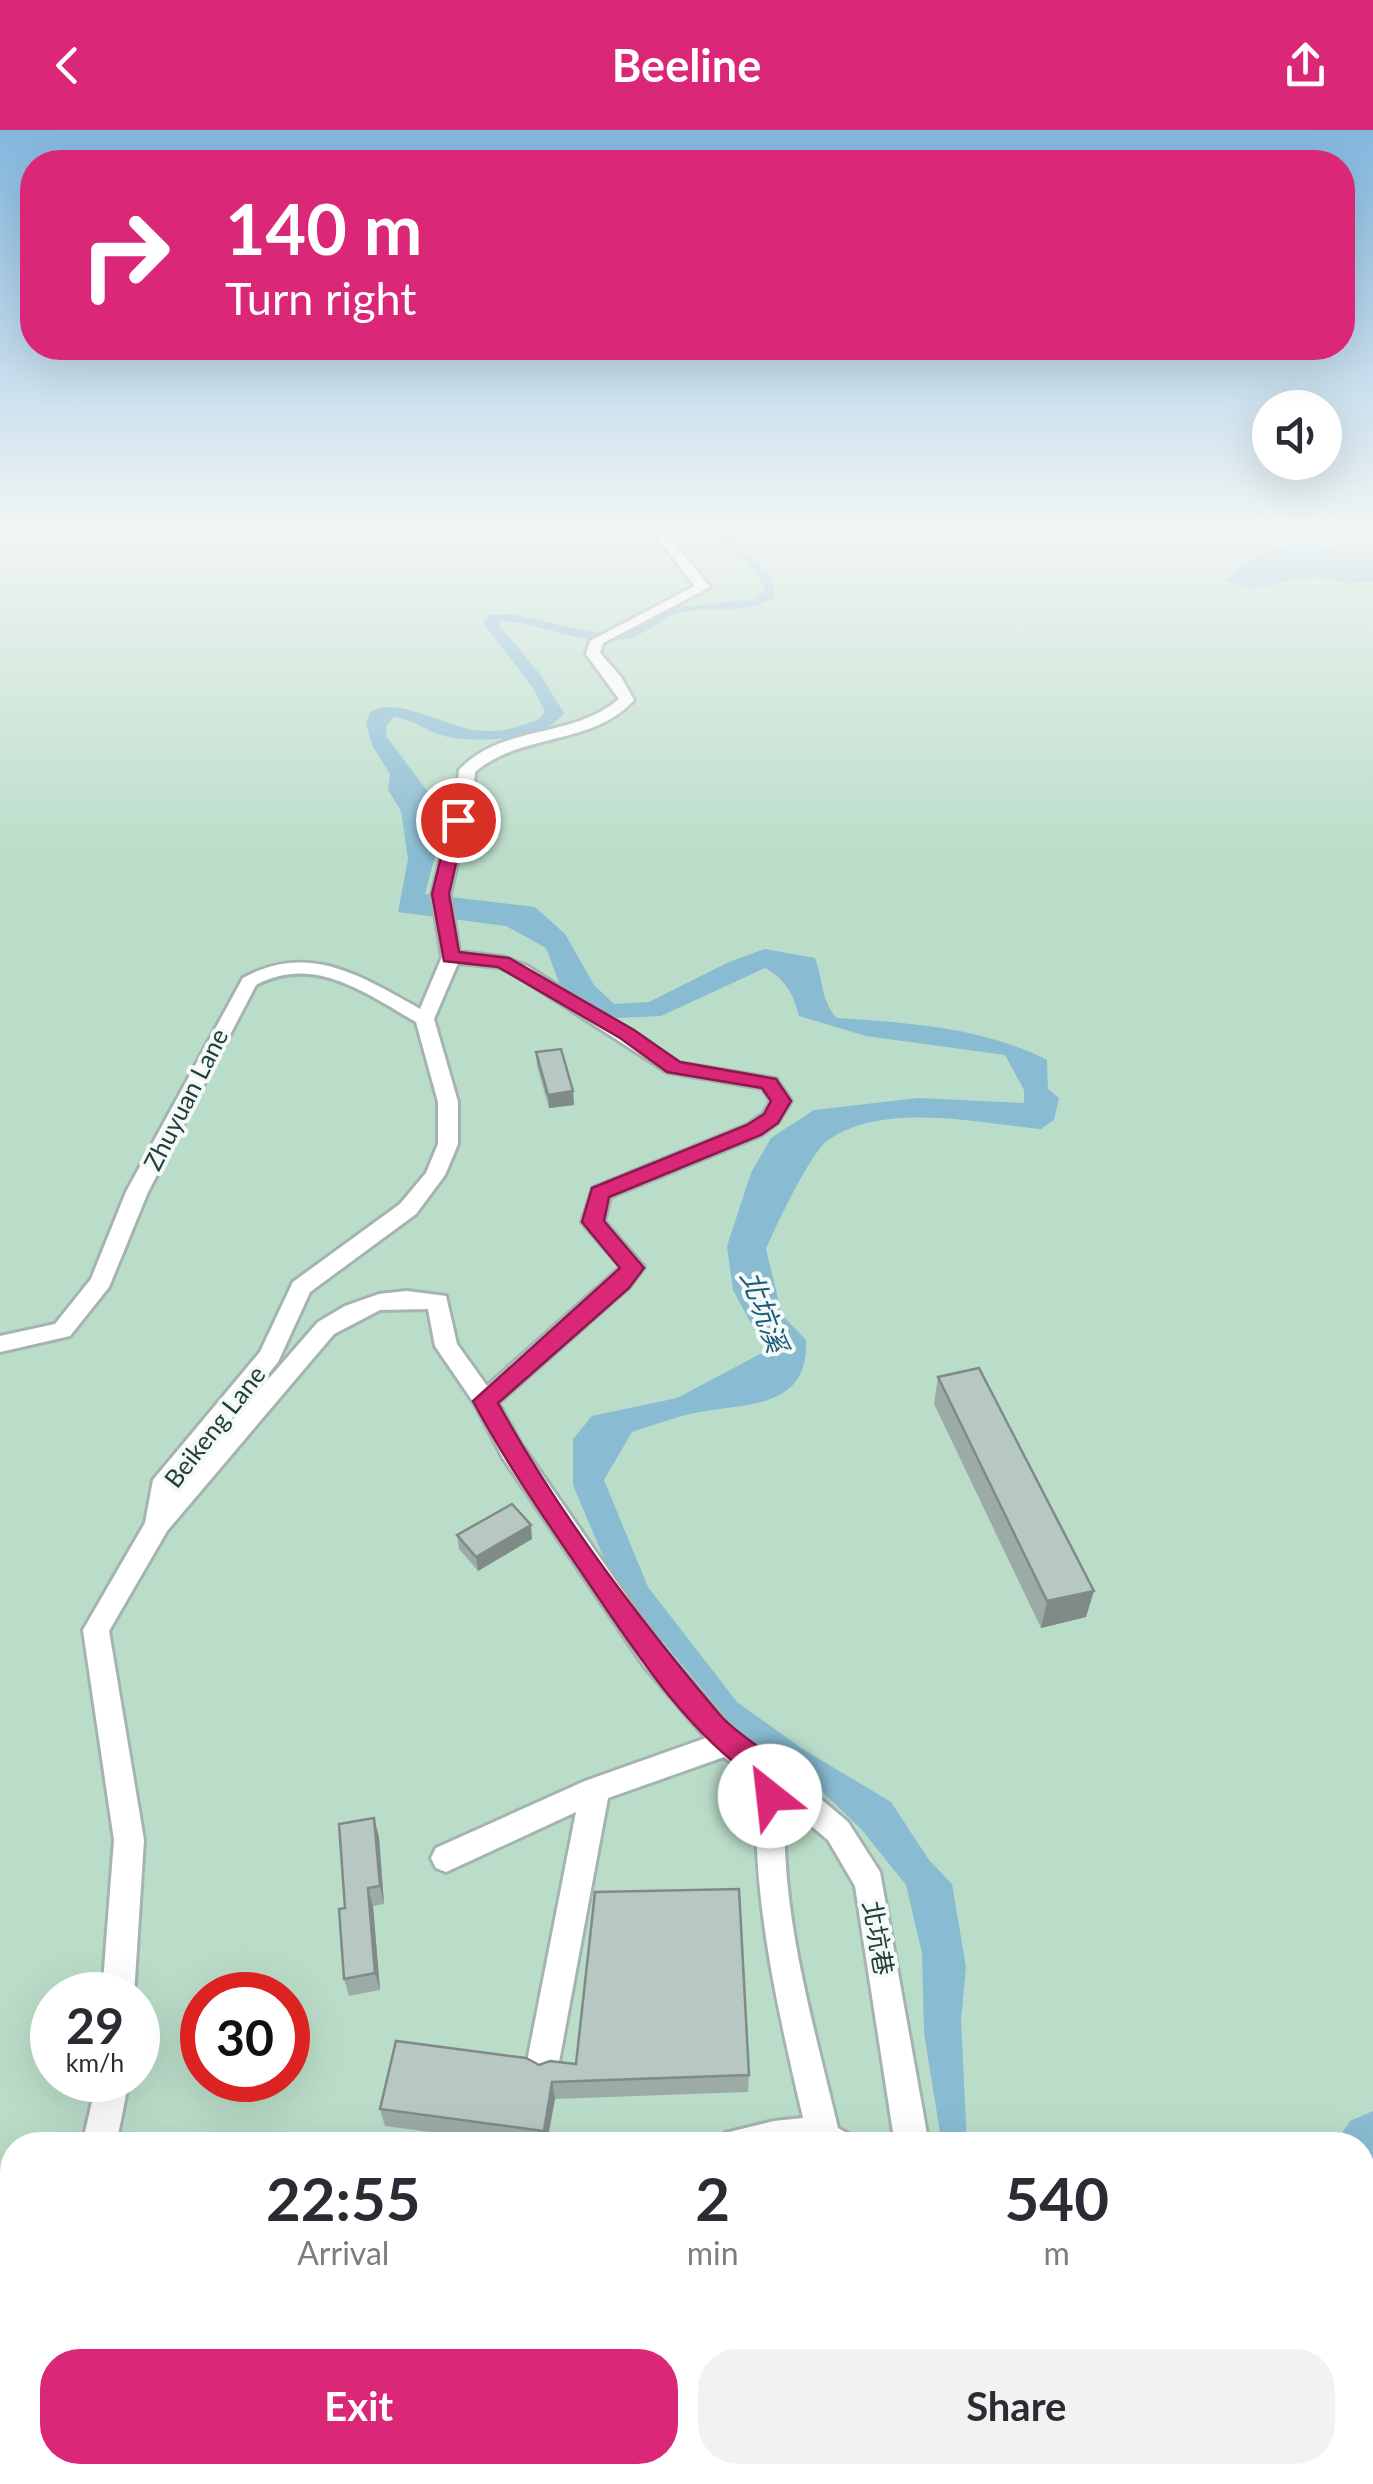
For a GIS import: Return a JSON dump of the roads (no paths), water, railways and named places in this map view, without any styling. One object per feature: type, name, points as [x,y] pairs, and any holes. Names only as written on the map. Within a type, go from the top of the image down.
[{"type":"street","points":[[425,1019],[451,957],[441,894],[467,770],[494,748],[618,712],[627,700],[616,680],[593,654],[601,638]]},
{"type":"street","points":[[451,957],[503,962],[627,1034],[674,1068],[769,1083],[781,1101],[771,1118],[754,1130],[600,1193],[593,1222],[632,1268],[621,1282],[485,1401]]},
{"type":"street","name":"Zhuyuan Lane","points":[[0,1344],[62,1330],[101,1282],[137,1192],[229,1013],[266,968],[300,966],[334,972],[425,1019]]},
{"type":"street","name":"Beikeng Lane","points":[[120,1972],[129,1840],[96,1630],[158,1524],[162,1487],[270,1356],[301,1287],[408,1209],[434,1175],[448,1144],[448,1102],[425,1019]]},
{"type":"street","name":"北坑巷","points":[[158,1524],[326,1328],[355,1308],[404,1296],[438,1302],[446,1346],[485,1401],[512,1451],[654,1658],[727,1743],[838,1831],[869,1882],[910,2132]]},
{"type":"street","points":[[446,1858],[596,1790],[727,1743]]},
{"type":"street","points":[[772,1775],[768,1818],[771,1884],[827,2132]]},
{"type":"street","points":[[543,2062],[596,1790]]},
{"type":"street","points":[[102,2132],[108,2102]]},
{"type":"water","name":"北坑溪","points":[[494,638],[510,638],[540,674],[564,713],[555,722],[524,735],[486,740],[438,734],[394,717],[387,725],[386,736],[428,792],[441,835],[425,894],[535,907],[565,934],[594,985],[614,1004],[649,1002],[729,962],[765,949],[815,958],[825,998],[837,1018],[918,1025],[997,1040],[1022,1049],[1047,1060],[1048,1089],[1059,1098],[1054,1120],[1041,1129],[902,1118],[875,1121],[827,1141],[803,1175],[766,1249],[782,1315],[806,1340],[804,1363],[797,1379],[772,1398],[691,1414],[632,1432],[604,1480],[648,1587],[737,1702],[801,1748],[891,1802],[929,1860],[952,1884],[966,1967],[961,2020],[966,2132],[940,2132],[924,2033],[922,1953],[906,1885],[862,1830],[809,1779],[738,1731],[616,1587],[573,1485],[573,1439],[592,1416],[677,1398],[766,1351],[733,1290],[727,1246],[751,1173],[771,1138],[814,1110],[918,1098],[1024,1103],[1024,1090],[1005,1055],[866,1036],[799,1016],[788,988],[765,968],[661,1016],[617,1018],[591,1008],[560,985],[546,948],[506,926],[398,912],[408,859],[401,811],[388,790],[390,774],[372,745],[366,723],[371,711],[398,708],[472,730],[499,731],[539,719],[545,712],[533,688]]},
{"type":"water","points":[[583,638],[628,638],[617,640]]},
{"type":"water","points":[[1373,2111],[1373,2132],[1343,2132],[1350,2121]]}]
